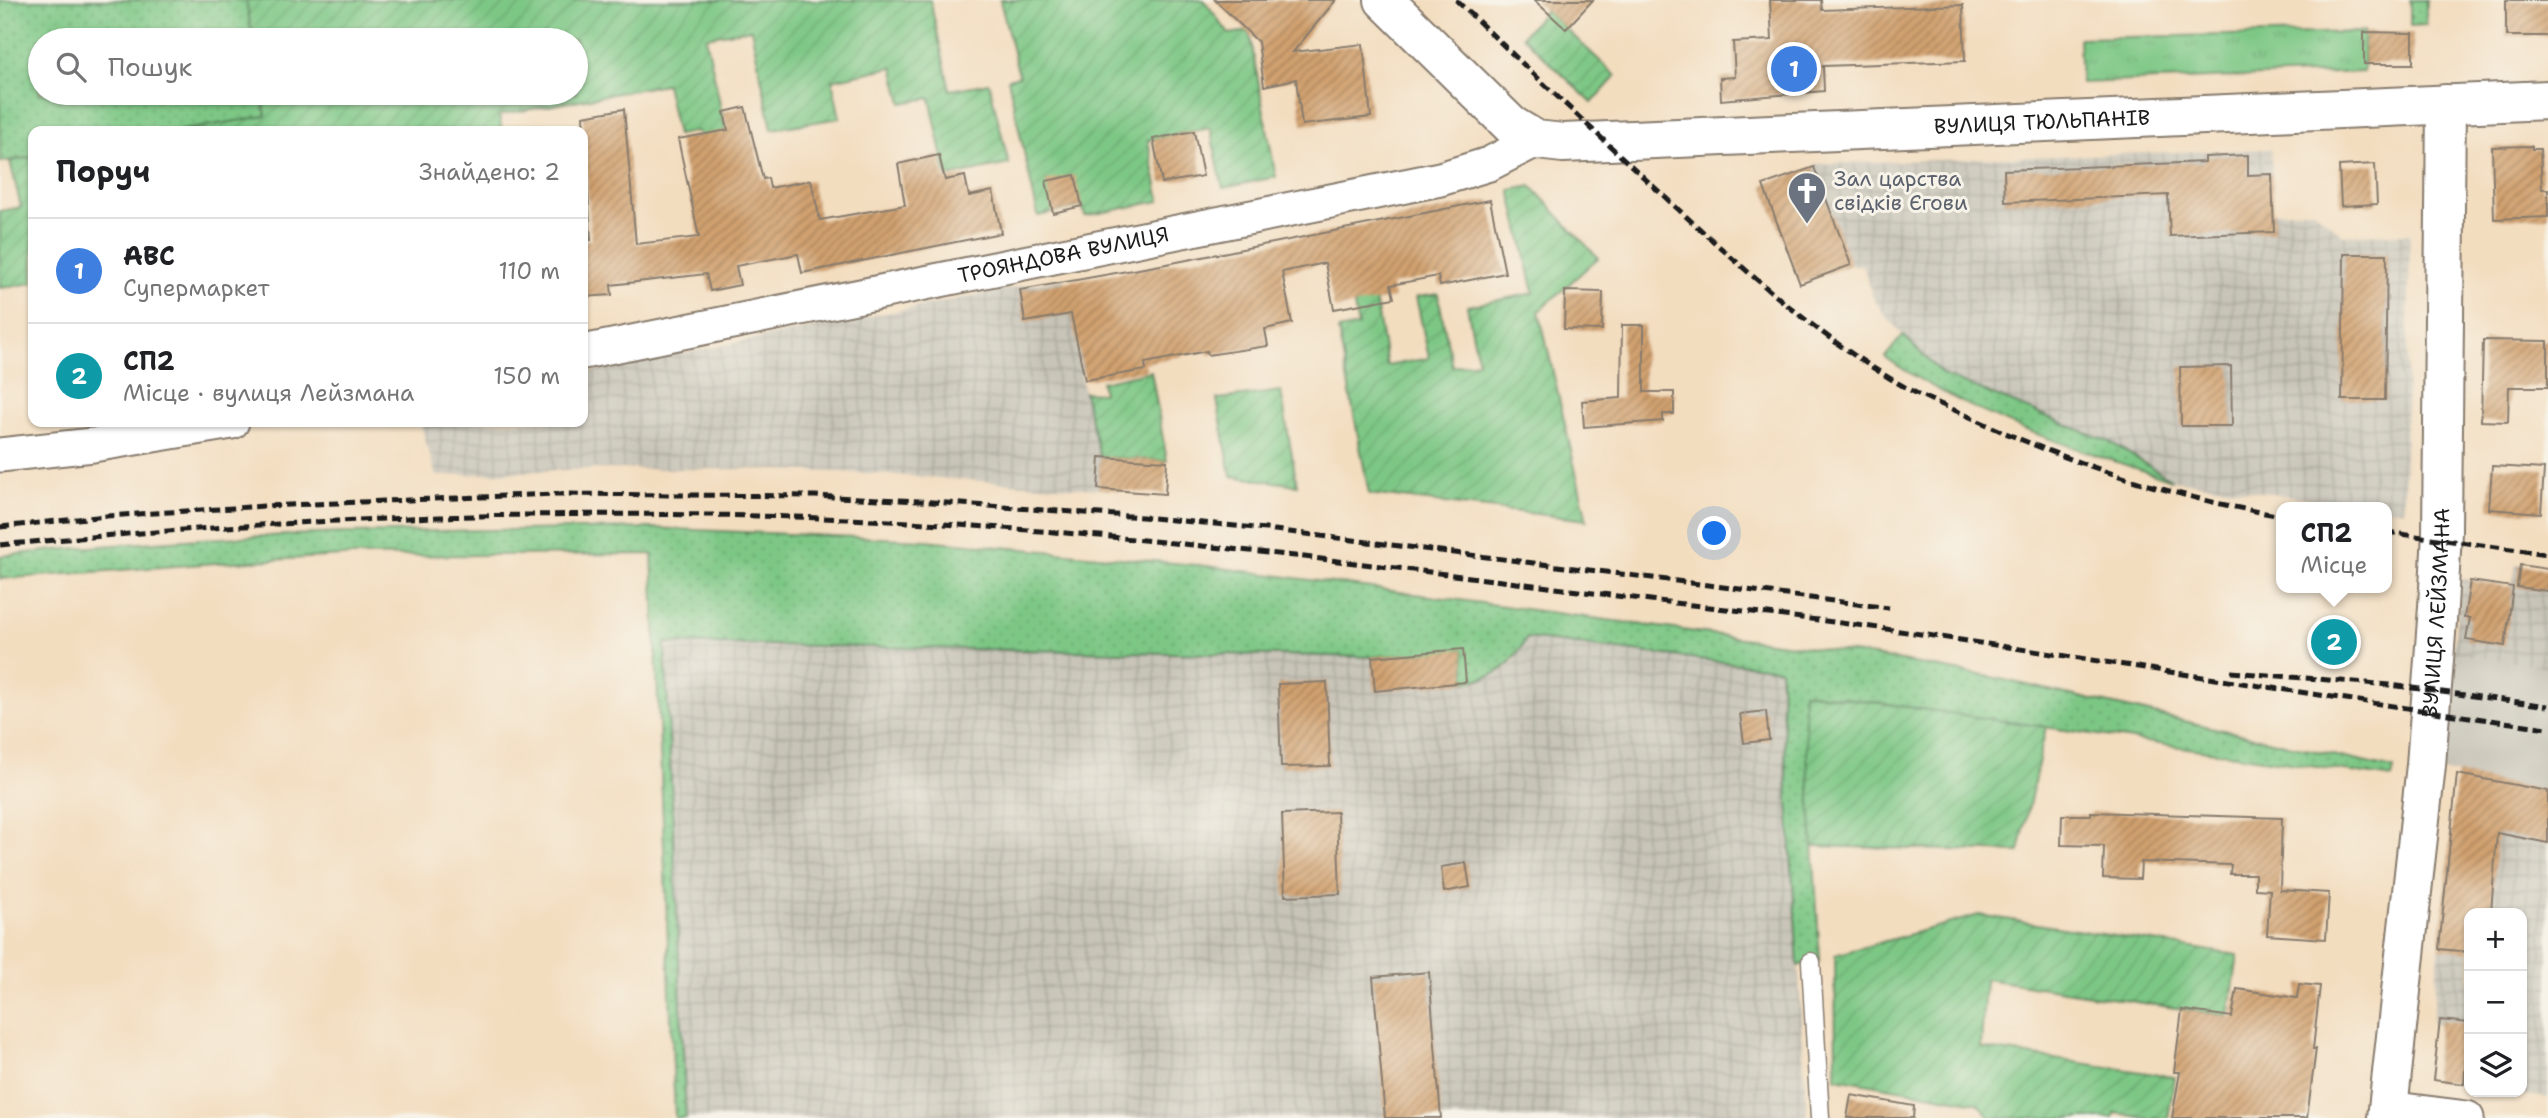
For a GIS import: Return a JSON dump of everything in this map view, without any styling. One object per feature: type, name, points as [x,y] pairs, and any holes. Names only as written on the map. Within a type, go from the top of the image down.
[{"type":"street","points":[[1384,0],[1511,125],[1536,140]]},
{"type":"street","name":"ВУЛИЦЯ ТЮЛЬПАНІВ","points":[[1536,140],[1596,143],[2548,100]]},
{"type":"street","name":"ВУЛИЦЯ ЛЕЙЗМАНА","points":[[2388,1113],[2426,765],[2438,607],[2442,531],[2446,104]]},
{"type":"street","name":"ТРОЯНДОВА ВУЛИЦЯ","points":[[588,351],[1440,179],[1489,164],[1536,140]]},
{"type":"street","points":[[0,455],[93,445],[202,427]]},
{"type":"street","points":[[2388,1113],[2467,1118]]},
{"type":"lane","points":[[1811,962],[1820,1118]]},
{"type":"shaded area","points":[[2271,149],[2273,212],[2313,210],[2343,235],[2410,234],[2404,511],[2392,509],[2392,502],[2337,502],[2172,480],[2110,442],[1944,376],[1887,318],[1872,296],[1863,265],[1851,265],[1815,164]]},
{"type":"shaded area","points":[[1064,278],[1083,372],[1084,392],[1100,457],[1098,489],[866,473],[749,469],[582,469],[436,476],[421,427],[588,427],[588,372]]},
{"type":"shaded area","points":[[2516,564],[2548,569],[2548,667],[2453,653],[2461,579],[2512,587]]},
{"type":"shaded area","points":[[1527,637],[1781,669],[1807,1118],[686,1118],[665,643],[1372,657],[1463,649],[1467,682],[1512,663]]},
{"type":"shaded area","points":[[2453,653],[2548,667],[2548,791],[2441,771]]},
{"type":"shaded area","points":[[2457,774],[2548,791],[2548,1098],[2527,1095],[2527,908],[2464,908],[2464,1086],[2433,1080],[2439,1024],[2432,1023]]},
{"type":"green space","points":[[0,0],[246,0],[251,28],[28,28],[28,105],[264,105],[266,116],[208,126],[28,126],[28,158],[0,162]]},
{"type":"green space","points":[[246,0],[930,0],[950,90],[989,83],[1009,164],[947,177],[930,98],[902,103],[893,67],[832,80],[840,118],[772,129],[751,29],[706,37],[727,137],[701,142],[698,131],[677,135],[666,84],[588,98],[588,28],[251,28]]},
{"type":"green space","points":[[1000,0],[1204,0],[1229,34],[1249,31],[1276,177],[1223,188],[1210,128],[1148,140],[1160,201],[1085,216],[1082,206],[1038,216],[1008,79],[1019,76]]},
{"type":"green space","points":[[2410,0],[2426,0],[2426,25],[2410,26]]},
{"type":"green space","points":[[1546,10],[1616,76],[1592,103],[1522,36]]},
{"type":"green space","points":[[2364,32],[2363,72],[2081,83],[2079,38]]},
{"type":"green space","points":[[264,105],[553,105],[499,115],[501,126],[208,126],[266,116]]},
{"type":"green space","points":[[28,158],[28,284],[0,288],[0,211],[21,207],[10,161]]},
{"type":"green space","points":[[1531,186],[1598,258],[1539,311],[1587,520],[1369,494],[1338,330],[1358,326],[1351,291],[1373,287],[1387,366],[1429,358],[1416,297],[1438,294],[1452,366],[1478,362],[1467,306],[1534,293],[1510,190]]},
{"type":"green space","points":[[1903,335],[1943,375],[2110,442],[2172,480],[2023,429],[1952,397],[1885,357]]},
{"type":"green space","points":[[1151,371],[1167,461],[1100,457],[1084,392],[1103,393],[1101,382]]},
{"type":"green space","points":[[1281,391],[1297,485],[1231,476],[1217,399]]},
{"type":"green space","points":[[651,528],[926,540],[1207,566],[1874,656],[1996,678],[2394,769],[2392,778],[1804,692],[1820,960],[1798,966],[1780,669],[1527,638],[1515,657],[1503,669],[1466,682],[1463,650],[1372,657],[665,643],[686,1118],[675,1118],[652,554],[343,556],[0,579],[0,556],[81,548],[325,534]]},
{"type":"green space","points":[[1803,692],[2046,727],[2019,852],[1813,846]]},
{"type":"green space","points":[[1979,915],[2238,955],[2229,1016],[1985,979],[1981,1048],[2175,1077],[2168,1118],[2115,1113],[2114,1118],[1991,1118],[1977,1103],[1836,1078],[1835,955]]},
{"type":"building","points":[[1215,0],[1336,0],[1293,52],[1363,44],[1371,117],[1302,125],[1296,79],[1264,86],[1258,42]]},
{"type":"building","points":[[1534,0],[1593,0],[1566,29]]},
{"type":"building","points":[[1770,0],[1821,0],[1822,10],[1963,5],[1965,61],[1823,66],[1824,91],[1721,100],[1720,78],[1735,77],[1733,42],[1772,40]]},
{"type":"building","points":[[2506,0],[2548,0],[2548,36],[2506,36]]},
{"type":"building","points":[[2364,32],[2413,33],[2413,64],[2364,64]]},
{"type":"building","points":[[745,107],[763,179],[768,178],[770,188],[811,180],[820,220],[905,205],[898,164],[939,155],[945,180],[965,176],[969,196],[993,191],[1001,233],[802,273],[798,254],[736,266],[740,285],[710,291],[706,274],[611,285],[612,295],[588,297],[588,240],[591,240],[588,126],[584,126],[583,116],[624,109],[636,244],[699,237],[678,139],[728,130],[724,112]]},
{"type":"building","points":[[1194,131],[1203,176],[1162,183],[1153,139]]},
{"type":"building","points":[[2532,146],[2532,149],[2540,149],[2542,189],[2548,189],[2548,217],[2494,219],[2492,147]]},
{"type":"building","points":[[2248,155],[2248,175],[2272,174],[2274,232],[2170,236],[2168,195],[2005,202],[2004,170],[2205,162],[2205,157]]},
{"type":"building","points":[[2375,164],[2377,204],[2341,206],[2339,166]]},
{"type":"building","name":"Зал царства свідків Єгови","points":[[1814,167],[1851,265],[1800,284],[1763,185]]},
{"type":"building","points":[[1075,175],[1082,206],[1053,213],[1046,181]]},
{"type":"building","points":[[1490,200],[1505,273],[1440,286],[1438,276],[1391,285],[1394,298],[1334,309],[1325,263],[1282,272],[1292,323],[1265,329],[1268,346],[1208,355],[1207,351],[1145,363],[1146,370],[1085,380],[1071,314],[1025,322],[1020,290]]},
{"type":"building","points":[[2344,254],[2387,254],[2385,400],[2342,400]]},
{"type":"building","points":[[1565,291],[1603,292],[1602,330],[1564,329]]},
{"type":"building","points":[[1622,325],[1644,325],[1644,392],[1674,392],[1674,414],[1663,414],[1663,421],[1584,427],[1582,401],[1621,398]]},
{"type":"building","points":[[2483,340],[2548,341],[2548,387],[2509,387],[2508,422],[2481,421]]},
{"type":"building","points":[[2231,366],[2232,426],[2181,426],[2180,367]]},
{"type":"building","points":[[1100,457],[1167,461],[1165,494],[1098,489]]},
{"type":"building","points":[[2492,466],[2544,469],[2541,513],[2489,509]]},
{"type":"building","points":[[2520,565],[2548,569],[2548,591],[2517,587]]},
{"type":"building","points":[[2470,581],[2513,587],[2505,646],[2466,640],[2470,618],[2464,618]]},
{"type":"building","points":[[1463,649],[1466,682],[1375,691],[1372,657]]},
{"type":"building","points":[[1327,682],[1330,766],[1281,767],[1278,684]]},
{"type":"building","points":[[1766,711],[1769,740],[1744,743],[1740,714]]},
{"type":"building","points":[[2457,774],[2548,791],[2548,843],[2497,833],[2491,908],[2464,908],[2464,952],[2439,949]]},
{"type":"building","points":[[1337,812],[1340,894],[1285,896],[1282,814]]},
{"type":"building","points":[[2091,812],[2282,818],[2280,890],[2329,893],[2326,939],[2267,935],[2270,890],[2255,889],[2255,874],[2230,874],[2231,865],[2141,862],[2140,879],[2103,878],[2104,846],[2061,845],[2062,815],[2091,815]]},
{"type":"building","points":[[1466,863],[1470,887],[1444,892],[1441,867]]},
{"type":"building","points":[[1429,972],[1441,1118],[1385,1118],[1373,977]]},
{"type":"building","points":[[2299,984],[2320,986],[2313,1049],[2316,1049],[2307,1118],[2172,1118],[2180,1072],[2174,1072],[2182,1010],[2232,1017],[2237,989],[2297,998]]},
{"type":"building","points":[[2440,1020],[2464,1022],[2464,1084],[2433,1080]]},
{"type":"building","points":[[1851,1095],[1914,1106],[1913,1118],[1847,1118]]},
{"type":"railway","points":[[1456,0],[1732,258],[1815,327],[1873,368],[1903,386],[2007,434],[2084,464],[2162,489],[2276,515]]},
{"type":"railway","points":[[0,527],[106,516],[265,506],[554,494],[815,496],[1142,517],[1266,529],[1889,608]]},
{"type":"railway","points":[[0,545],[231,527],[463,516],[579,514],[810,518],[1003,528],[1311,558],[1843,623],[2548,728]]},
{"type":"railway","points":[[2392,533],[2548,554]]},
{"type":"railway","points":[[2231,672],[2390,685],[2548,706]]},
{"type":"place","name":"ABC","points":[[1794,69]]},
{"type":"place","name":"Зал царства свідків Єгови","points":[[1807,225]]},
{"type":"place","name":"СП2","points":[[2334,642]]}]
